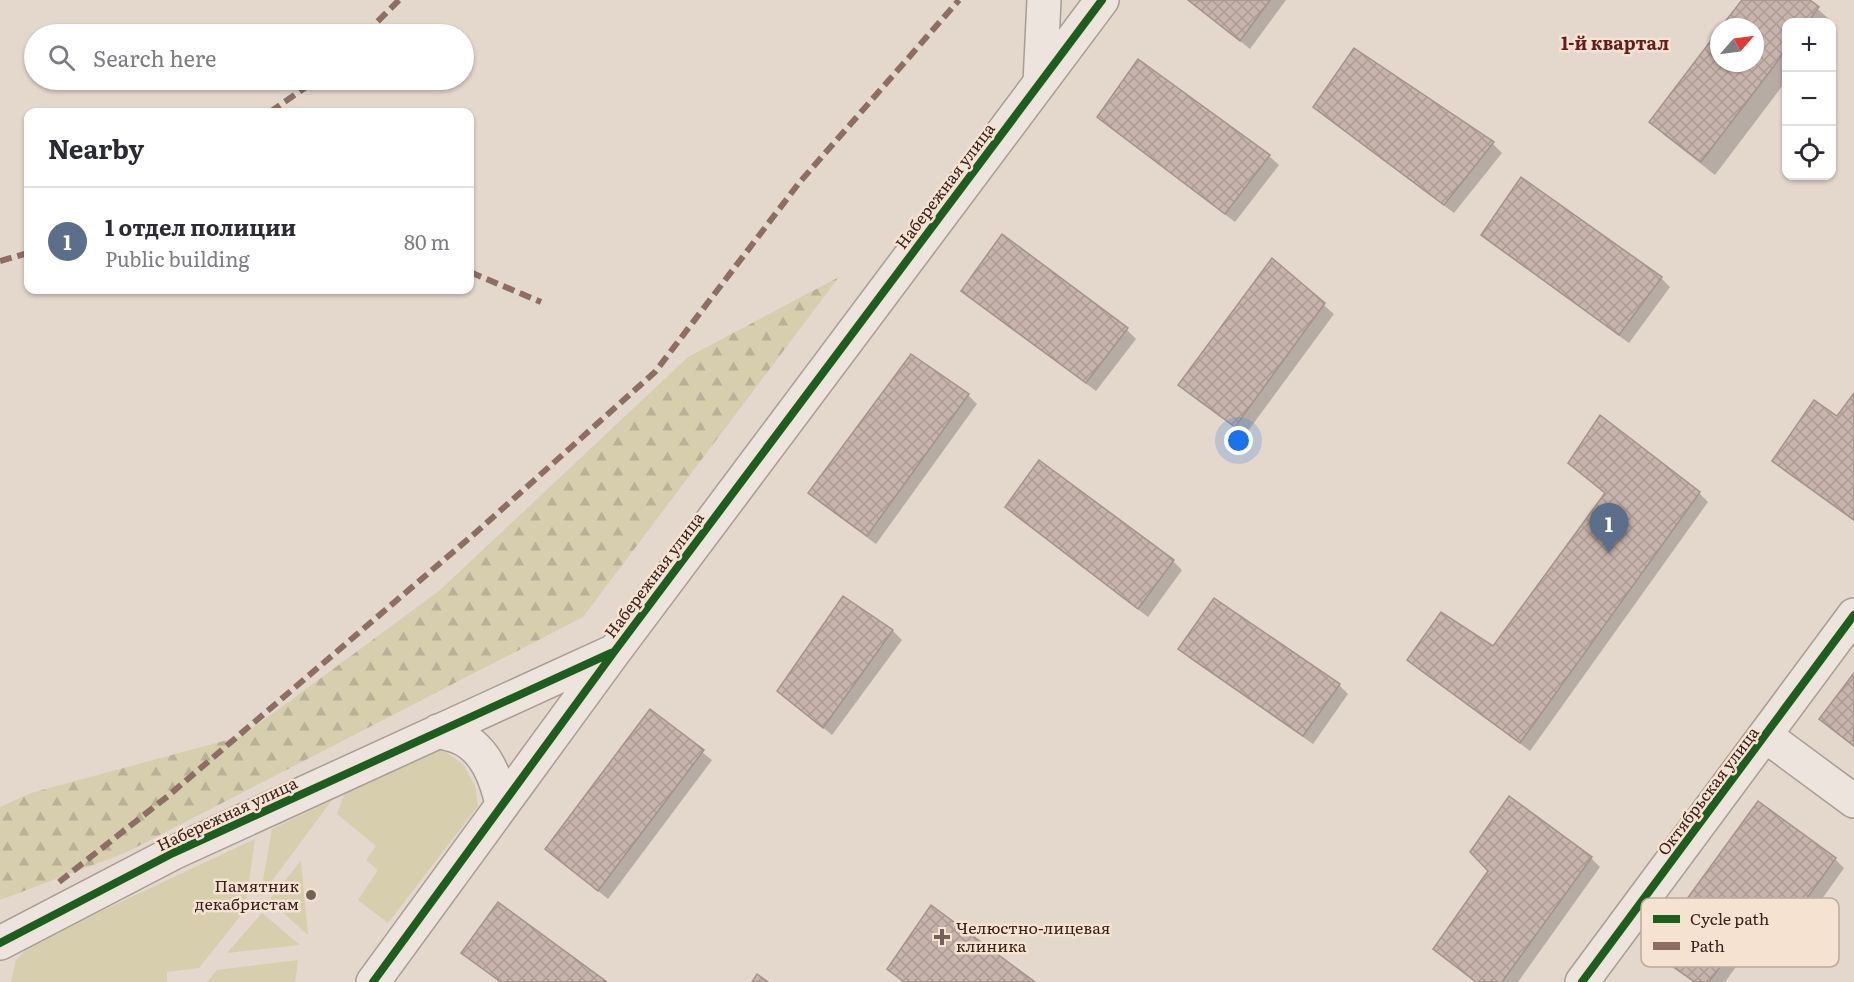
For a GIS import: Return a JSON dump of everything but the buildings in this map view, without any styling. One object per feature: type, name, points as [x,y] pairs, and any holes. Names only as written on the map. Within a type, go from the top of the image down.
[{"type":"street","points":[[1040,83],[1044,0]]},
{"type":"street","name":"Набережная улица","points":[[0,943],[173,853],[614,652],[1102,0]]},
{"type":"street","name":"Октябрьская улица","points":[[1645,898],[1854,615]]},
{"type":"street","points":[[373,982],[614,652]]},
{"type":"street","points":[[438,731],[461,738],[479,751],[498,785],[502,804]]},
{"type":"street","points":[[1766,736],[1854,801]]},
{"type":"street","name":"Октябрьская улица","points":[[1582,982],[1641,903]]},
{"type":"green space","points":[[839,277],[583,617],[125,853],[0,900],[0,807],[31,793],[242,736],[439,591],[688,357]]},
{"type":"green space","points":[[438,747],[463,764],[475,786],[478,806],[388,923],[358,900],[378,870],[366,860],[376,846],[337,814],[348,784]]},
{"type":"green space","points":[[332,800],[260,897],[272,829]]},
{"type":"green space","points":[[255,839],[245,910],[199,968],[167,972],[167,982],[11,982],[16,960],[31,944]]},
{"type":"green space","points":[[301,861],[308,935],[269,900]]},
{"type":"green space","points":[[262,913],[300,945],[227,953]]},
{"type":"green space","points":[[298,960],[295,982],[207,982],[217,970]]},
{"type":"marked path","points":[[375,24],[399,0]]},
{"type":"marked path","points":[[59,882],[168,796],[473,535],[655,372],[799,183],[959,0]]},
{"type":"marked path","points":[[276,108],[302,90]]},
{"type":"marked path","points":[[0,261],[24,254]]},
{"type":"marked path","points":[[474,274],[541,302]]},
{"type":"cycle path","points":[[373,982],[614,652],[1102,0]]},
{"type":"cycle path","points":[[1644,898],[1854,615]]},
{"type":"cycle path","points":[[0,943],[173,853],[611,653]]},
{"type":"cycle path","points":[[1582,982],[1641,902]]},
{"type":"place","name":"1 отдел полиции","points":[[1609,553]]},
{"type":"place","name":"Памятник декабристам","points":[[311,895]]},
{"type":"place","name":"Челюстно-лицевая клиника","points":[[942,937]]},
{"type":"district","name":"1-й квартал","points":[[1615,44]]}]
